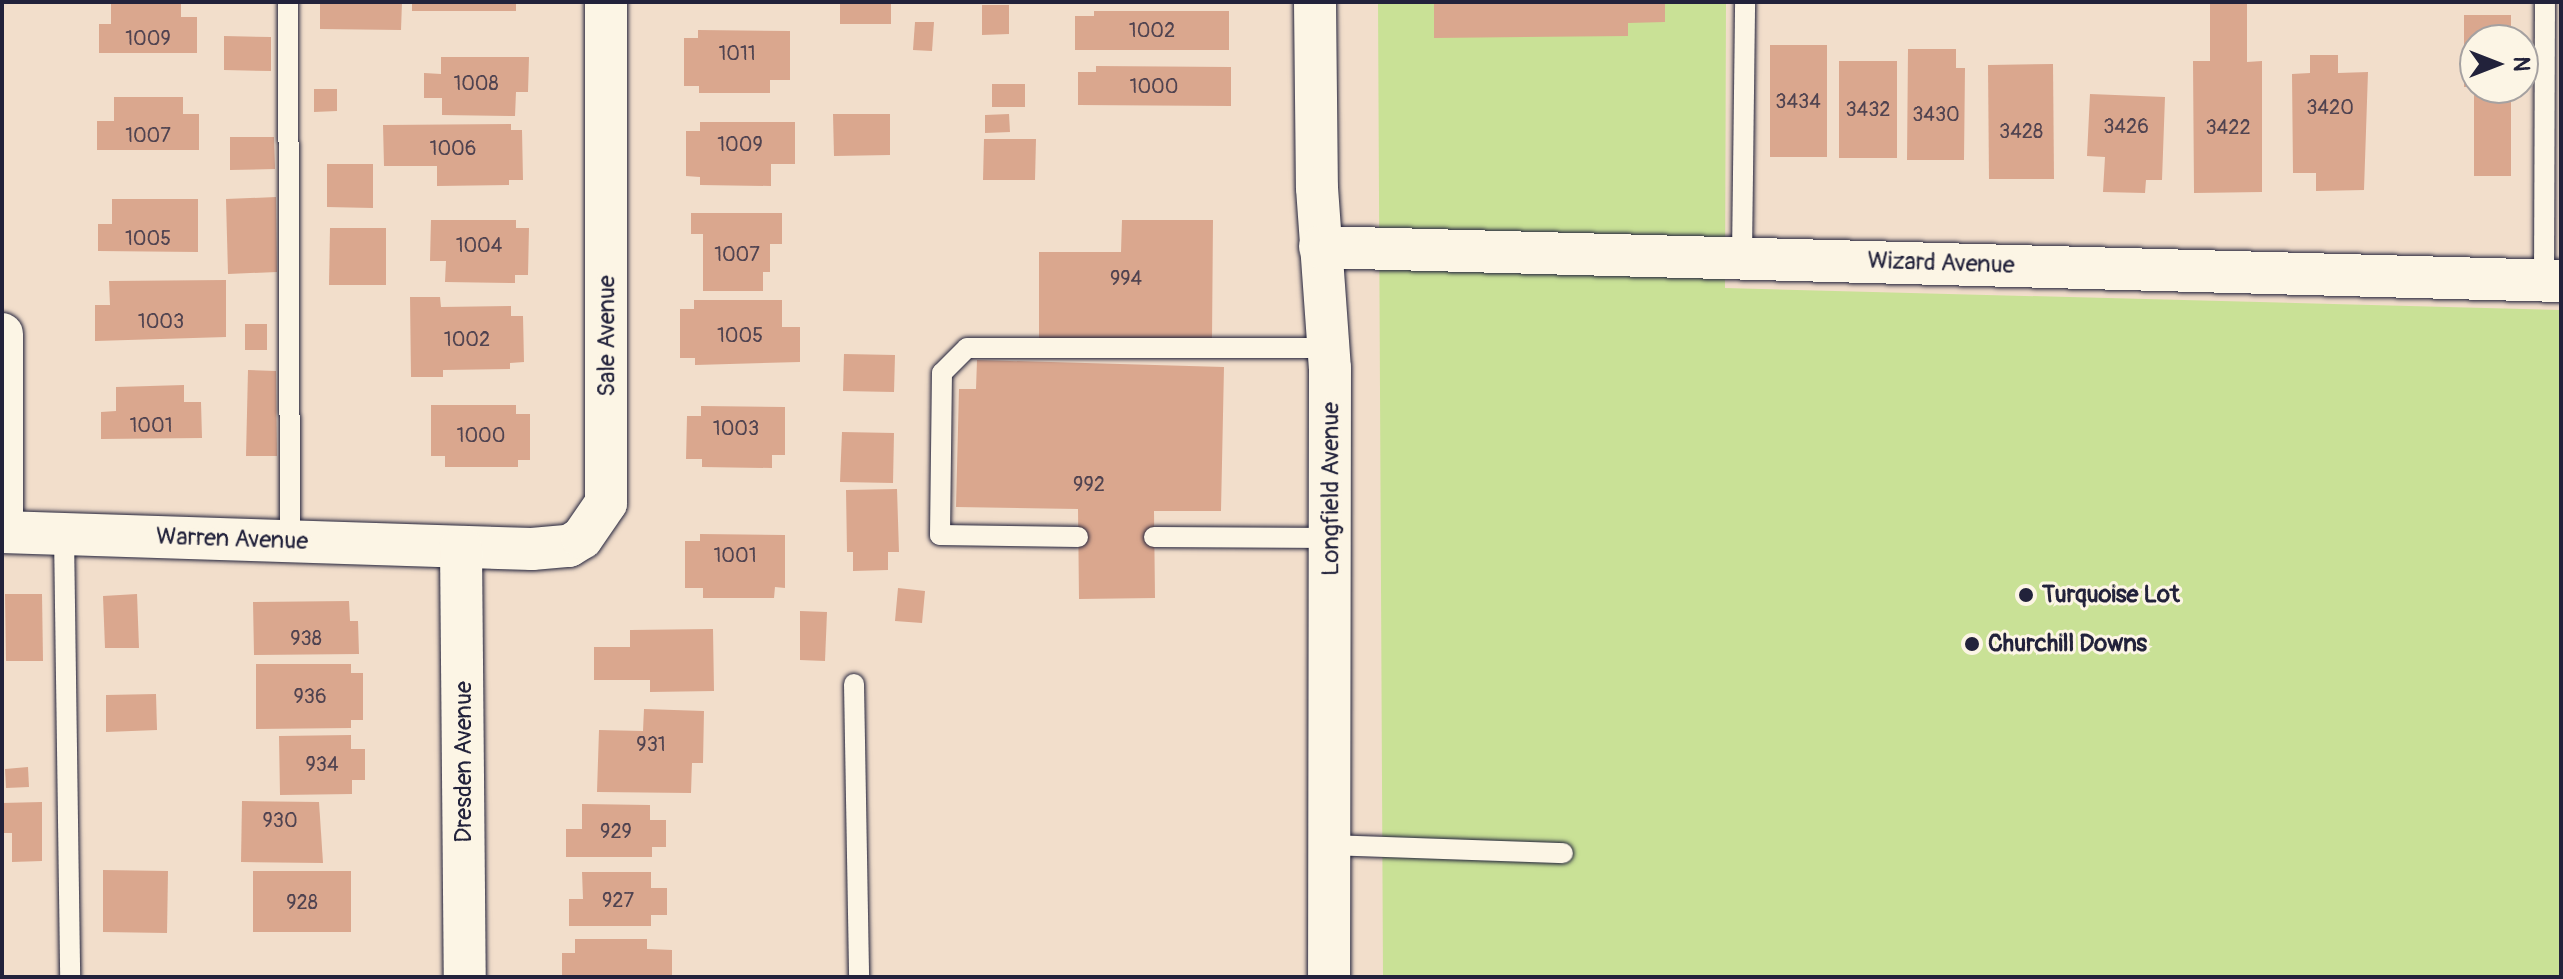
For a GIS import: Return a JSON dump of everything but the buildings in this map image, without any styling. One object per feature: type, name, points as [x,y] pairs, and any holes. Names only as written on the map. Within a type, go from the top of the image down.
[{"type":"street","name":"Sale Avenue","points":[[461,547],[569,546],[596,524],[606,503],[606,2]]},
{"type":"street","name":"Longfield Avenue","points":[[1315,2],[1320,247],[1329,348],[1329,977]]},
{"type":"street","name":"Wizard Avenue","points":[[1320,247],[1742,256],[2552,281]]},
{"type":"street","points":[[2,334],[2,512]]},
{"type":"street","name":"Warren Avenue","points":[[2,532],[461,547]]},
{"type":"street","name":"Dresden Avenue","points":[[461,547],[465,977]]},
{"type":"lane","points":[[288,2],[290,541]]},
{"type":"lane","points":[[1742,256],[1745,2]]},
{"type":"lane","points":[[2545,2],[2552,281]]},
{"type":"lane","points":[[1078,537],[940,535],[942,373],[967,348],[1329,348]]},
{"type":"lane","points":[[64,534],[70,977]]},
{"type":"lane","points":[[1154,537],[1331,538]]},
{"type":"lane","points":[[854,684],[859,977]]},
{"type":"lane","points":[[1331,845],[1563,853]]},
{"type":"green space","name":"Churchill Downs","points":[[1378,2],[1726,2],[1725,288],[2561,310],[2561,977],[1383,977]]},
{"type":"place","name":"Turquoise Lot","points":[[2026,595]]},
{"type":"place","name":"Churchill Downs","points":[[1972,644]]}]
